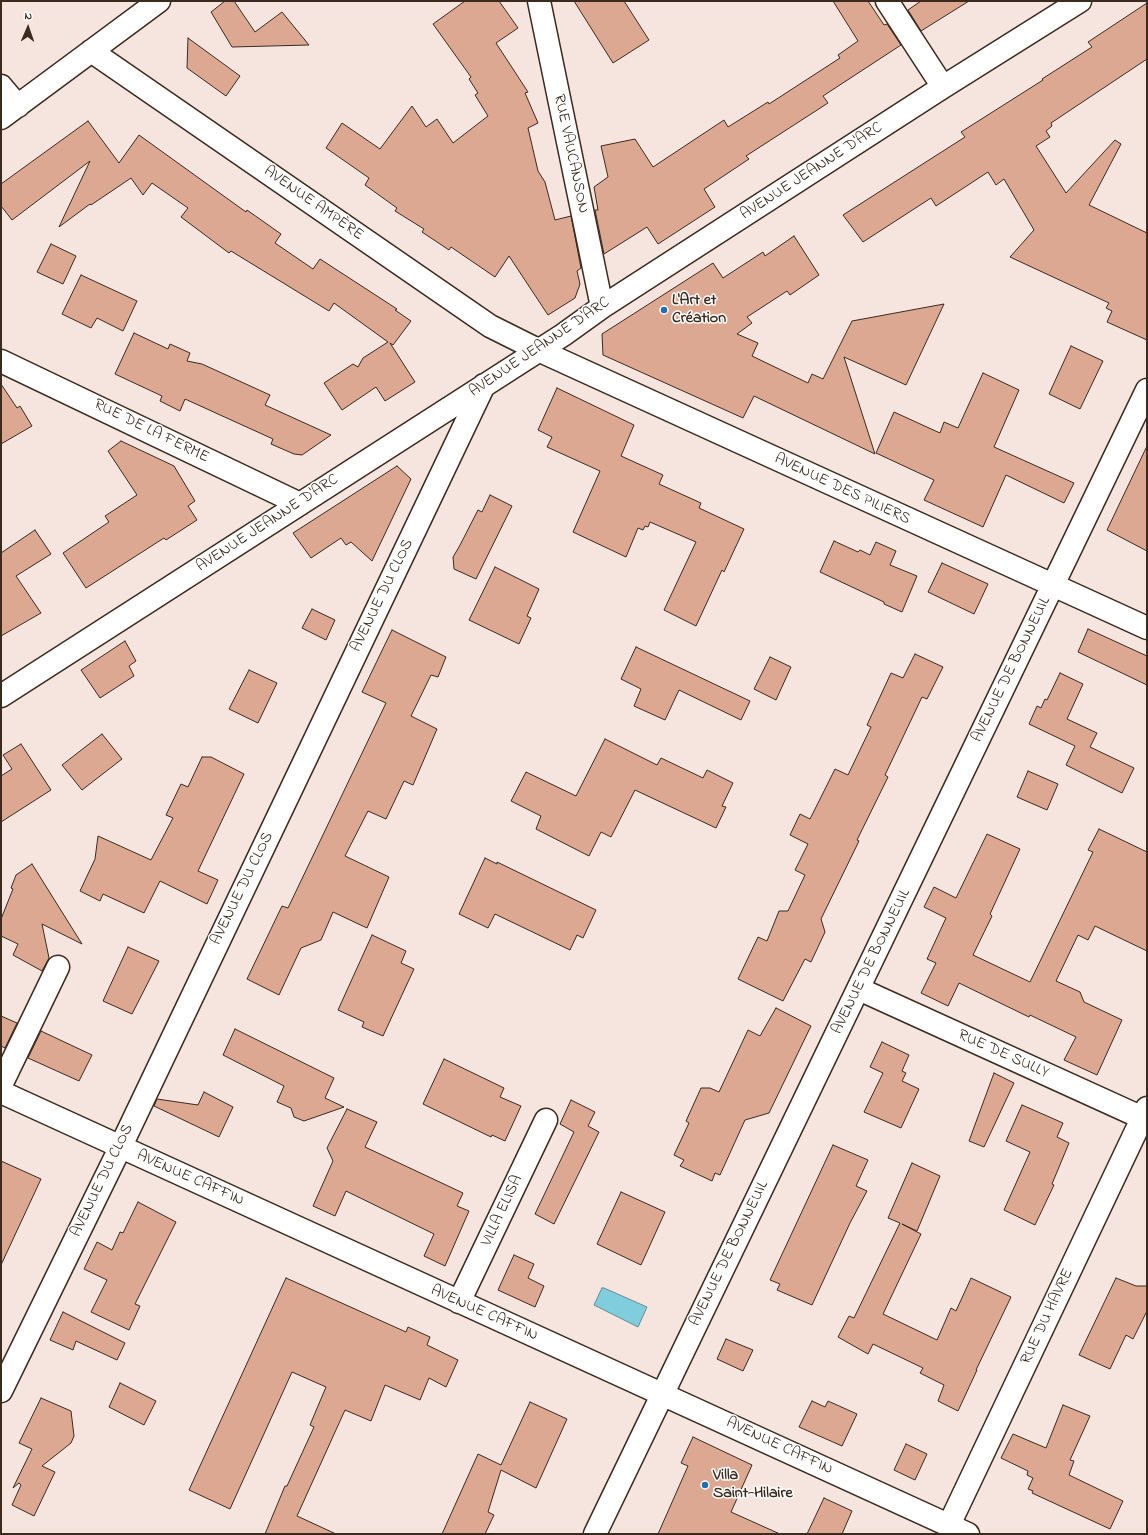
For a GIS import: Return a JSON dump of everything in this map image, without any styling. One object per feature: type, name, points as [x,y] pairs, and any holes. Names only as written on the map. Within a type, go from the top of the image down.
[{"type":"street","points":[[1,86],[9,112],[159,1]]},
{"type":"street","name":"RUE VAUCANSON","points":[[539,1],[602,307]]},
{"type":"street","points":[[887,1],[943,87]]},
{"type":"street","name":"AVENUE JEANNE D'ARC","points":[[1,696],[563,335],[602,307],[943,87],[1080,1]]},
{"type":"street","name":"AVENUE AMPÈRE","points":[[91,51],[490,326],[538,350]]},
{"type":"street","name":"AVENUE DES PILIERS","points":[[538,350],[1052,586],[1147,628]]},
{"type":"street","name":"RUE DE LA FERME","points":[[7,370],[300,504]]},
{"type":"street","name":"AVENUE DU CLOS","points":[[1,1391],[120,1148],[484,385]]},
{"type":"street","name":"AVENUE DE BONNEUIL","points":[[595,1534],[1147,390]]},
{"type":"street","points":[[1,1085],[58,967]]},
{"type":"street","name":"RUE DE SULLY","points":[[859,989],[1145,1115]]},
{"type":"street","name":"AVENUE CAFFIN","points":[[1,1092],[120,1148],[959,1530]]},
{"type":"street","name":"RUE DU HAVRE","points":[[959,1530],[1145,1115]]},
{"type":"street","name":"VILLA ELISA","points":[[459,1302],[546,1120]]},
{"type":"water","points":[[602,1288],[647,1307],[638,1327],[594,1305]]},
{"type":"building","points":[[225,1],[234,1],[255,32],[282,12],[309,45],[232,47],[211,12]]},
{"type":"building","points":[[465,1],[499,1],[518,28],[496,43],[528,92],[525,93],[538,123],[528,128],[538,171],[545,182],[555,220],[571,216],[581,268],[577,271],[580,284],[575,298],[548,315],[509,256],[495,277],[451,247],[449,250],[422,232],[424,229],[395,211],[397,208],[365,185],[369,178],[326,148],[342,123],[380,149],[412,106],[426,127],[437,119],[453,143],[488,116],[475,95],[478,93],[469,79],[471,77],[433,24]]},
{"type":"building","points":[[574,1],[624,1],[649,40],[613,63]]},
{"type":"building","points":[[833,1],[868,1],[884,25],[887,24],[901,45],[823,96],[828,103],[746,156],[749,159],[704,189],[715,207],[658,244],[647,227],[604,254],[595,210],[598,210],[594,187],[608,177],[601,146],[635,139],[653,167],[724,120],[728,127],[768,102],[769,104],[840,58],[838,55],[858,41]]},
{"type":"building","points":[[921,1],[969,1],[921,31],[908,10]]},
{"type":"building","points":[[1147,3],[1147,59],[1051,123],[1052,126],[1046,131],[1050,137],[1036,146],[1066,193],[1115,140],[1121,144],[1089,205],[1147,233],[1147,340],[1107,322],[1112,311],[1106,308],[1109,303],[1010,257],[1034,230],[1004,179],[996,185],[988,172],[936,206],[931,198],[863,242],[843,215],[965,137],[961,132],[1092,47],[1088,42]]},
{"type":"building","points":[[188,38],[240,76],[226,96],[187,68]]},
{"type":"building","points":[[88,121],[119,163],[139,135],[246,212],[247,210],[281,234],[275,243],[313,269],[320,259],[397,309],[395,310],[411,321],[393,345],[390,343],[415,382],[385,401],[376,387],[342,410],[324,383],[353,364],[358,367],[363,358],[388,342],[334,303],[329,311],[231,251],[229,253],[181,217],[188,208],[152,183],[143,195],[131,178],[91,205],[90,204],[59,227],[90,161],[12,220],[1,206],[1,184]]},
{"type":"building","points":[[794,236],[819,275],[790,295],[787,291],[747,317],[752,323],[737,334],[758,343],[752,356],[808,383],[812,374],[823,379],[852,321],[944,304],[906,385],[844,357],[875,454],[754,396],[743,418],[603,355],[602,334],[713,263],[723,278],[763,252],[765,256]]},
{"type":"building","points":[[51,244],[76,256],[63,284],[37,272]]},
{"type":"building","points":[[81,275],[137,301],[123,331],[97,318],[91,328],[62,314]]},
{"type":"building","points":[[134,333],[168,349],[170,344],[190,353],[187,361],[202,364],[270,395],[265,405],[331,435],[302,455],[294,454],[271,444],[273,439],[185,399],[180,411],[160,401],[162,396],[115,374]]},
{"type":"building","points":[[1071,346],[1103,361],[1080,409],[1049,394]]},
{"type":"building","points":[[983,373],[1019,390],[994,447],[1074,483],[1064,503],[1006,475],[983,527],[924,500],[934,480],[876,453],[894,412],[940,433],[944,422],[958,428]]},
{"type":"building","points":[[1,384],[17,408],[20,406],[32,426],[1,444]]},
{"type":"building","points":[[557,388],[634,425],[621,456],[663,475],[659,484],[701,503],[699,508],[744,529],[724,572],[722,570],[696,626],[664,610],[696,542],[650,522],[648,527],[645,526],[643,530],[638,528],[626,557],[573,532],[600,471],[547,447],[552,437],[538,430]]},
{"type":"building","points":[[121,441],[174,466],[195,501],[188,506],[197,520],[166,540],[164,538],[86,588],[63,553],[109,522],[105,516],[137,495],[108,451]]},
{"type":"building","points":[[1147,446],[1147,551],[1107,530]]},
{"type":"building","points":[[397,466],[411,479],[372,561],[351,542],[346,545],[341,538],[311,558],[293,533]]},
{"type":"building","points":[[490,495],[512,506],[476,579],[454,569],[453,557],[478,510],[482,512]]},
{"type":"building","points":[[35,530],[51,554],[16,576],[41,613],[1,636],[1,553]]},
{"type":"building","points":[[834,541],[858,552],[860,550],[870,555],[876,542],[896,551],[890,565],[917,576],[902,612],[820,572]]},
{"type":"building","points":[[942,563],[988,584],[974,614],[928,592]]},
{"type":"building","points":[[495,567],[539,589],[527,616],[531,618],[519,644],[469,620]]},
{"type":"building","points":[[312,609],[335,620],[326,640],[302,628]]},
{"type":"building","points":[[1088,629],[1147,656],[1147,685],[1078,652]]},
{"type":"building","points":[[392,630],[446,657],[438,677],[431,675],[411,716],[437,729],[413,785],[404,781],[386,819],[368,811],[345,856],[389,877],[367,928],[333,912],[321,940],[301,948],[279,995],[247,979],[282,906],[288,908],[386,703],[362,692]]},
{"type":"building","points":[[125,641],[136,661],[129,666],[134,676],[100,698],[81,670]]},
{"type":"building","points":[[636,647],[750,701],[741,720],[679,690],[665,720],[634,706],[641,689],[621,679]]},
{"type":"building","points":[[915,654],[943,667],[927,699],[922,697],[885,775],[888,777],[821,919],[825,932],[811,962],[805,959],[783,1001],[738,979],[758,937],[767,941],[779,911],[788,911],[805,875],[795,870],[808,844],[790,835],[800,814],[810,819],[835,769],[848,775],[871,727],[867,725],[891,673],[903,678]]},
{"type":"building","points":[[770,657],[791,667],[776,700],[754,689]]},
{"type":"building","points":[[249,670],[277,683],[258,723],[229,709]]},
{"type":"building","points":[[1060,673],[1083,684],[1067,719],[1097,733],[1090,747],[1134,768],[1122,793],[1066,765],[1075,746],[1029,724],[1037,706],[1041,708],[1045,699],[1047,700]]},
{"type":"building","points":[[102,734],[122,759],[82,790],[62,765]]},
{"type":"building","points":[[605,739],[657,765],[661,758],[703,778],[707,770],[733,783],[722,806],[726,807],[716,828],[635,790],[611,837],[601,832],[589,856],[536,829],[541,816],[511,801],[526,772],[576,796]]},
{"type":"building","points":[[21,744],[51,790],[1,822],[1,776],[12,769],[3,755]]},
{"type":"building","points":[[202,757],[211,757],[244,774],[198,871],[218,880],[207,904],[160,881],[144,913],[103,894],[100,901],[80,891],[95,859],[98,836],[151,860],[173,818],[166,815],[181,784],[188,787]]},
{"type":"building","points":[[1028,771],[1058,784],[1047,810],[1017,797]]},
{"type":"building","points":[[1099,829],[1147,852],[1147,951],[1095,926],[1088,940],[1078,935],[1056,981],[1080,992],[1084,1002],[1122,1020],[1097,1075],[1064,1060],[1076,1037],[1030,1015],[1029,1017],[959,983],[948,1006],[921,993],[936,963],[927,959],[946,918],[924,907],[934,887],[956,898],[987,834],[1020,849],[990,914],[992,916],[973,955],[1030,982],[1093,852],[1088,850]]},
{"type":"building","points":[[485,858],[497,864],[497,862],[596,910],[583,938],[577,935],[570,950],[495,914],[488,928],[459,914]]},
{"type":"building","points":[[32,864],[82,944],[42,924],[49,958],[42,971],[13,955],[18,944],[1,936],[1,919],[13,889],[11,888],[16,875]]},
{"type":"building","points":[[372,935],[406,951],[401,963],[414,969],[383,1036],[362,1027],[364,1022],[338,1010]]},
{"type":"building","points":[[128,947],[159,961],[132,1014],[103,1001]]},
{"type":"building","points":[[776,1008],[811,1026],[769,1113],[745,1120],[720,1175],[715,1173],[712,1181],[680,1166],[684,1160],[674,1155],[689,1123],[686,1121],[701,1088],[710,1088],[719,1092],[748,1030],[760,1036]]},
{"type":"building","points":[[1,1016],[17,1023],[5,1048],[1,1046]]},
{"type":"building","points":[[235,1029],[334,1078],[325,1098],[344,1107],[304,1121],[294,1117],[291,1108],[277,1102],[284,1086],[223,1055]]},
{"type":"building","points":[[41,1031],[92,1055],[79,1081],[28,1058]]},
{"type":"building","points":[[882,1042],[909,1055],[902,1071],[906,1073],[902,1081],[919,1089],[901,1128],[864,1112],[883,1073],[870,1067]]},
{"type":"building","points":[[444,1059],[504,1088],[500,1097],[521,1106],[505,1141],[492,1135],[491,1137],[423,1104]]},
{"type":"building","points":[[994,1073],[1014,1083],[984,1147],[969,1141]]},
{"type":"building","points":[[204,1092],[233,1107],[219,1137],[154,1106],[157,1099],[198,1105]]},
{"type":"building","points":[[571,1100],[595,1112],[588,1126],[599,1132],[554,1224],[535,1214],[574,1132],[560,1124]]},
{"type":"building","points":[[1022,1105],[1063,1123],[1057,1137],[1069,1143],[1052,1184],[1054,1185],[1035,1225],[1004,1210],[1030,1152],[1006,1141]]},
{"type":"building","points":[[347,1109],[377,1122],[365,1147],[463,1193],[457,1206],[469,1211],[445,1266],[424,1256],[434,1234],[346,1191],[335,1216],[313,1206],[333,1161],[327,1148]]},
{"type":"building","points":[[833,1145],[868,1160],[856,1186],[867,1191],[850,1223],[812,1305],[777,1290],[780,1284],[770,1280]]},
{"type":"building","points":[[1,1161],[41,1179],[1,1265]]},
{"type":"building","points":[[912,1163],[940,1176],[917,1231],[902,1224],[921,1234],[883,1314],[937,1340],[951,1308],[956,1311],[971,1278],[1011,1297],[958,1411],[938,1401],[944,1385],[920,1373],[923,1368],[873,1344],[868,1354],[838,1337],[849,1316],[854,1318],[900,1223],[888,1218]]},
{"type":"building","points":[[621,1192],[665,1212],[641,1265],[597,1244]]},
{"type":"building","points":[[138,1202],[176,1222],[135,1304],[140,1306],[129,1330],[91,1312],[107,1280],[84,1269],[97,1242],[112,1250],[120,1232],[123,1233]]},
{"type":"building","points":[[514,1255],[534,1264],[528,1278],[544,1286],[535,1307],[498,1290]]},
{"type":"building","points":[[286,1278],[406,1332],[408,1327],[430,1337],[427,1345],[458,1360],[446,1387],[429,1378],[420,1400],[385,1385],[371,1421],[345,1410],[297,1516],[336,1534],[265,1534],[285,1486],[287,1486],[314,1427],[310,1425],[326,1387],[292,1372],[230,1509],[189,1490]]},
{"type":"building","points":[[1116,1278],[1136,1286],[1147,1286],[1147,1311],[1133,1339],[1126,1335],[1110,1369],[1079,1355]]},
{"type":"building","points":[[63,1312],[125,1343],[117,1360],[76,1341],[73,1350],[50,1340]]},
{"type":"building","points":[[726,1339],[753,1350],[743,1371],[717,1359]]},
{"type":"building","points":[[120,1383],[156,1401],[144,1425],[109,1407]]},
{"type":"building","points":[[41,1398],[71,1411],[74,1436],[71,1443],[42,1466],[55,1472],[34,1516],[12,1505],[21,1485],[19,1483],[13,1488],[32,1449],[19,1443]]},
{"type":"building","points":[[812,1401],[825,1407],[828,1401],[857,1414],[842,1446],[799,1427]]},
{"type":"building","points":[[530,1402],[567,1419],[536,1488],[501,1470],[488,1512],[494,1515],[485,1534],[442,1534],[478,1454],[501,1465]]},
{"type":"building","points":[[1063,1405],[1090,1416],[1070,1460],[1074,1461],[1069,1475],[1123,1501],[1110,1529],[1032,1493],[1033,1491],[1028,1489],[1033,1478],[1027,1475],[1028,1471],[1001,1458],[1013,1434],[1046,1448]]},
{"type":"building","name":"Villa Saint-Hilaire","points":[[693,1437],[752,1465],[731,1512],[780,1534],[658,1534],[688,1466],[681,1463]]},
{"type":"building","points":[[906,1444],[927,1454],[915,1480],[894,1470]]},
{"type":"building","points":[[824,1498],[852,1511],[842,1534],[807,1534]]},
{"type":"place","name":"L'Art et Création","points":[[664,310]]},
{"type":"place","name":"Villa Saint-Hilaire","points":[[705,1485]]}]
